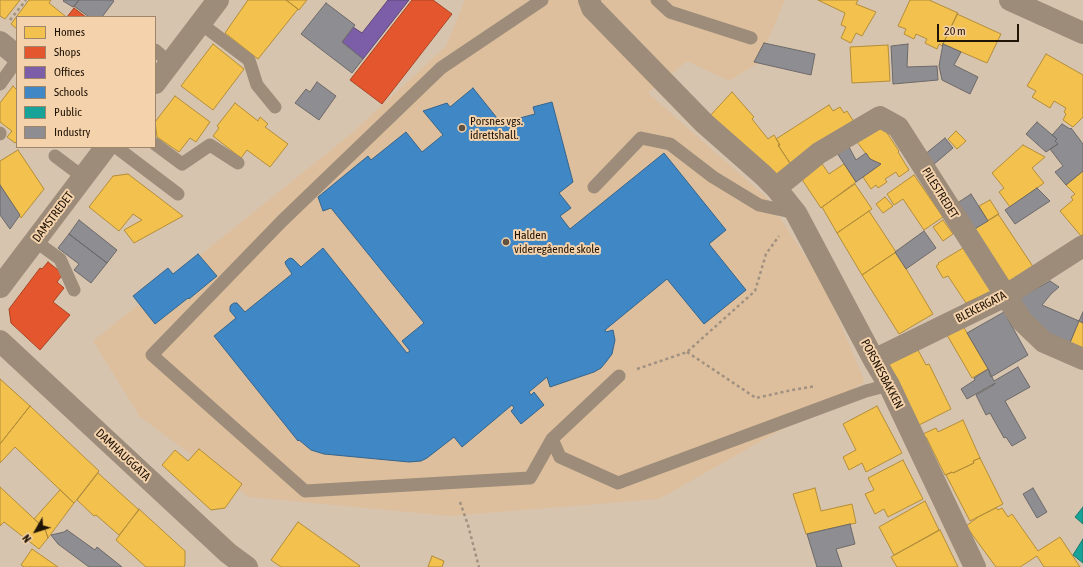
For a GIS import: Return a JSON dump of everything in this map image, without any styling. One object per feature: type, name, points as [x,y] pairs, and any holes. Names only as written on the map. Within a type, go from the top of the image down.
[{"type":"street","points":[[156,80],[163,56],[200,23],[218,0]]},
{"type":"street","points":[[1010,0],[1083,33]]},
{"type":"street","name":"PORSNESBAKKEN","points":[[590,4],[704,124],[770,181],[796,213],[874,360],[889,385],[976,567]]},
{"type":"street","points":[[0,42],[16,55]]},
{"type":"street","name":"PILESTREDET","points":[[770,181],[880,117],[898,127],[1022,321],[1044,342],[1083,359]]},
{"type":"street","name":"DAMSTREDET","points":[[0,287],[105,148]]},
{"type":"street","name":"BLEKERGATA","points":[[874,360],[1005,296],[1083,246]]},
{"type":"street","name":"DAMHAUGGATA","points":[[0,341],[222,560],[247,567]]},
{"type":"lane","points":[[542,0],[441,68],[282,221],[152,355],[305,491],[530,478],[552,439],[620,376]]},
{"type":"lane","points":[[658,0],[670,12],[751,38]]},
{"type":"lane","points":[[200,23],[250,60],[257,86],[275,107]]},
{"type":"lane","points":[[0,84],[16,61]]},
{"type":"lane","points":[[594,187],[641,138],[670,144],[713,177],[759,205],[796,213]]},
{"type":"lane","points":[[156,145],[182,164],[210,145],[238,163]]},
{"type":"lane","points":[[117,148],[178,194]]},
{"type":"lane","points":[[55,156],[83,177]]},
{"type":"lane","points":[[35,240],[60,259],[74,290]]},
{"type":"lane","points":[[552,439],[560,457],[618,482],[866,391],[889,385]]},
{"type":"path","points":[[9,22],[26,0]]},
{"type":"path","points":[[620,376],[687,352],[755,291],[766,254],[796,213]]},
{"type":"path","points":[[687,352],[756,398],[823,384]]},
{"type":"path","points":[[454,483],[480,567]]},
{"type":"shaded area","name":"Halden videregående skole","points":[[465,0],[785,0],[758,63],[729,81],[687,61],[648,93],[767,198],[824,285],[865,382],[659,499],[450,516],[249,497],[140,417],[93,341],[351,134],[446,46]]},
{"type":"building: Homes","points":[[0,0],[20,0],[5,19],[0,16]]},
{"type":"building: Homes","points":[[29,0],[51,0],[49,3],[65,16],[17,16]]},
{"type":"building: Homes","points":[[248,0],[286,0],[298,9],[258,59],[225,33]]},
{"type":"building: Homes","points":[[286,0],[307,0],[299,10]]},
{"type":"building: Homes","points":[[818,0],[858,0],[856,4],[876,12],[862,36],[856,33],[851,43],[841,38],[846,27],[841,25],[845,13]]},
{"type":"building: Homes","points":[[910,0],[929,0],[958,13],[942,46],[939,44],[937,49],[925,43],[927,39],[916,34],[914,39],[904,34],[906,29],[898,26]]},
{"type":"building: Homes","points":[[957,14],[1001,34],[987,63],[943,44]]},
{"type":"building: Homes","points":[[16,17],[16,28],[11,24]]},
{"type":"building: Homes","points":[[213,44],[244,69],[213,110],[181,86]]},
{"type":"building: Homes","points":[[888,45],[890,81],[852,83],[850,47]]},
{"type":"building: Homes","points":[[1046,54],[1083,75],[1083,117],[1073,127],[1063,120],[1066,114],[1064,112],[1066,108],[1054,101],[1050,108],[1032,97],[1036,91],[1027,86]]},
{"type":"building: Homes","points":[[13,86],[16,89],[15,143],[7,137],[12,131],[0,122],[0,103]]},
{"type":"building: Homes","points":[[732,92],[754,117],[752,119],[768,139],[774,135],[780,145],[778,145],[791,165],[776,176],[708,118]]},
{"type":"building: Homes","points":[[175,96],[210,122],[196,142],[190,138],[179,152],[157,137],[156,121]]},
{"type":"building: Homes","points":[[235,103],[258,121],[260,117],[268,124],[265,127],[288,144],[270,167],[247,150],[241,158],[213,136],[219,128],[217,126]]},
{"type":"building: Homes","points":[[829,105],[833,111],[840,107],[844,113],[847,111],[856,125],[792,166],[778,145],[780,145],[776,139]]},
{"type":"building: Homes","points":[[883,127],[899,151],[898,152],[909,170],[899,177],[896,172],[885,179],[887,182],[878,188],[876,185],[871,189],[863,177],[881,164],[870,159],[857,142]]},
{"type":"building: Homes","points":[[956,131],[966,141],[957,149],[948,139]]},
{"type":"building: Homes","points":[[1023,145],[1045,157],[1032,168],[1044,183],[1010,207],[999,192],[1004,188],[992,173]]},
{"type":"building: Homes","points":[[18,150],[44,189],[21,218],[0,185],[0,161]]},
{"type":"building: Homes","points":[[820,161],[829,174],[844,164],[856,182],[821,208],[799,175]]},
{"type":"building: Homes","points":[[1083,171],[1083,234],[1081,236],[1060,211],[1073,200],[1071,197],[1075,194],[1066,185]]},
{"type":"building: Homes","points":[[128,174],[183,216],[134,243],[124,230],[142,220],[133,214],[119,231],[89,207],[113,176]]},
{"type":"building: Homes","points":[[914,175],[943,217],[924,230],[903,199],[894,205],[887,194]]},
{"type":"building: Homes","points":[[855,184],[872,209],[837,233],[822,207]]},
{"type":"building: Homes","points":[[885,197],[893,206],[883,213],[876,204]]},
{"type":"building: Homes","points":[[990,200],[999,214],[988,221],[979,206]]},
{"type":"building: Homes","points":[[869,211],[896,252],[862,275],[837,233]]},
{"type":"building: Homes","points":[[998,214],[1034,268],[1007,286],[973,230]]},
{"type":"building: Homes","points":[[943,220],[953,234],[943,241],[933,227]]},
{"type":"building: Homes","points":[[963,248],[993,291],[966,303],[948,276],[943,278],[936,266],[939,264],[938,263]]},
{"type":"building: Homes","points":[[896,252],[933,314],[899,334],[862,275]]},
{"type":"building: Homes","points":[[1079,321],[1083,323],[1083,350],[1069,345]]},
{"type":"building: Homes","points":[[963,326],[988,369],[972,378],[947,335]]},
{"type":"building: Homes","points":[[918,350],[926,365],[929,364],[951,409],[919,425],[889,364]]},
{"type":"building: Homes","points":[[0,379],[30,406],[0,444]]},
{"type":"building: Homes","points":[[30,406],[99,471],[74,503],[15,447],[0,463],[0,444]]},
{"type":"building: Homes","points":[[877,406],[902,453],[866,472],[862,463],[849,470],[843,457],[856,450],[843,424]]},
{"type":"building: Homes","points":[[963,420],[980,458],[973,461],[974,463],[953,473],[952,472],[945,475],[926,437],[925,438],[923,434],[936,428],[938,432]]},
{"type":"building: Homes","points":[[199,449],[242,484],[225,508],[211,510],[162,465],[175,450],[188,461]]},
{"type":"building: Homes","points":[[980,458],[1003,504],[970,521],[946,475],[974,463],[973,461]]},
{"type":"building: Homes","points":[[903,460],[923,499],[888,517],[884,509],[875,514],[865,494],[874,490],[868,478]]},
{"type":"building: Homes","points":[[98,473],[139,510],[119,535],[96,515],[94,516],[77,500]]},
{"type":"building: Homes","points":[[0,487],[45,529],[48,538],[39,549],[4,522],[0,526]]},
{"type":"building: Homes","points":[[815,488],[821,511],[852,504],[856,523],[806,534],[793,494]]},
{"type":"building: Homes","points":[[60,490],[74,503],[48,538],[45,529],[34,519]]},
{"type":"building: Homes","points":[[925,501],[939,530],[894,555],[879,527]]},
{"type":"building: Homes","points":[[996,508],[998,510],[1002,508],[1008,517],[1012,514],[1038,551],[1060,537],[1080,567],[1044,567],[1037,556],[1020,567],[996,567],[966,526],[976,518]]},
{"type":"building: Homes","points":[[139,509],[185,551],[184,567],[146,567],[116,540]]},
{"type":"building: Homes","points":[[298,522],[360,566],[281,567],[271,560]]},
{"type":"building: Homes","points":[[940,530],[958,567],[897,567],[891,557]]},
{"type":"building: Homes","points":[[32,549],[58,567],[24,567],[21,565]]},
{"type":"building: Homes","points":[[432,556],[444,561],[442,567],[428,567]]},
{"type":"building: Shops","points":[[412,0],[433,0],[452,14],[382,104],[350,80]]},
{"type":"building: Shops","points":[[74,8],[85,16],[68,16]]},
{"type":"building: Shops","points":[[48,262],[63,274],[57,282],[64,288],[53,302],[70,315],[40,350],[11,323],[9,309],[40,268],[42,269]]},
{"type":"building: Offices","points":[[388,0],[409,0],[363,59],[342,42],[353,27],[362,33]]},
{"type":"building: Schools","points":[[473,88],[501,123],[535,114],[533,107],[552,102],[573,182],[559,193],[571,208],[560,216],[570,229],[664,153],[726,230],[709,244],[746,290],[704,324],[667,279],[605,330],[606,332],[613,330],[615,340],[612,354],[601,368],[594,372],[550,387],[547,377],[529,392],[531,395],[534,392],[544,405],[521,424],[511,411],[514,408],[512,405],[462,447],[454,437],[427,458],[421,461],[409,462],[324,454],[311,450],[299,440],[298,441],[214,336],[236,318],[230,311],[231,305],[237,303],[245,312],[292,274],[286,265],[285,262],[287,260],[290,258],[293,259],[301,267],[323,248],[407,353],[410,351],[402,341],[424,323],[331,208],[323,211],[318,197],[368,156],[371,160],[406,132],[422,152],[443,135],[423,111],[447,103],[450,107]]},
{"type":"building: Schools","points":[[198,254],[217,276],[155,324],[133,296],[168,268],[173,274]]},
{"type":"building: Public","points":[[1083,507],[1083,524],[1075,517]]},
{"type":"building: Public","points":[[1083,539],[1083,563],[1073,555]]},
{"type":"building: Industry","points":[[79,0],[73,7],[63,1]]},
{"type":"building: Industry","points":[[79,0],[114,1],[103,16],[88,16],[74,6]]},
{"type":"building: Industry","points":[[326,3],[355,25],[342,42],[363,59],[352,73],[301,34]]},
{"type":"building: Industry","points":[[764,43],[815,54],[811,75],[754,62]]},
{"type":"building: Industry","points":[[908,44],[907,67],[937,66],[938,80],[893,84],[891,46]]},
{"type":"building: Industry","points":[[943,44],[961,52],[954,65],[978,77],[970,94],[942,80],[939,66]]},
{"type":"building: Industry","points":[[317,82],[336,96],[319,120],[295,103],[306,89],[310,92]]},
{"type":"building: Industry","points":[[1037,122],[1057,139],[1055,141],[1058,144],[1046,152],[1026,134]]},
{"type":"building: Industry","points":[[1062,124],[1070,129],[1071,128],[1083,144],[1083,171],[1066,185],[1055,172],[1063,166],[1050,149],[1058,144],[1055,141],[1057,139],[1052,135]]},
{"type":"building: Industry","points":[[945,138],[953,148],[933,165],[924,155]]},
{"type":"building: Industry","points":[[849,147],[856,160],[866,153],[870,159],[881,164],[856,182],[837,153]]},
{"type":"building: Industry","points":[[0,185],[20,215],[10,229],[0,215]]},
{"type":"building: Industry","points":[[1037,188],[1050,201],[1015,224],[1005,210]]},
{"type":"building: Industry","points":[[971,194],[988,221],[973,230],[956,204]]},
{"type":"building: Industry","points":[[79,220],[117,250],[107,263],[69,234]]},
{"type":"building: Industry","points":[[924,231],[936,248],[906,269],[895,252]]},
{"type":"building: Industry","points":[[69,234],[107,263],[91,283],[74,270],[79,264],[58,248]]},
{"type":"building: Industry","points":[[1050,281],[1059,287],[1042,305],[1079,321],[1069,345],[1039,332],[1018,298]]},
{"type":"building: Industry","points":[[1004,312],[1028,355],[991,377],[990,372],[967,333]]},
{"type":"building: Industry","points":[[1083,312],[1083,323],[1079,321]]},
{"type":"building: Industry","points":[[1018,367],[1030,387],[1005,401],[1026,438],[1012,446],[1006,437],[1004,438],[990,413],[986,415],[976,395],[995,383],[967,399],[961,389],[988,369],[994,381]]},
{"type":"building: Industry","points":[[1033,488],[1047,512],[1037,518],[1023,494]]},
{"type":"building: Industry","points":[[850,524],[855,544],[836,549],[842,567],[817,567],[807,534]]},
{"type":"building: Industry","points":[[67,530],[95,550],[97,547],[122,567],[89,567],[58,544],[51,535]]},
{"type":"place","name":"Porsnes vgs. idrettshall.","points":[[462,128]]},
{"type":"place","name":"Halden videregående skole","points":[[506,242]]}]
